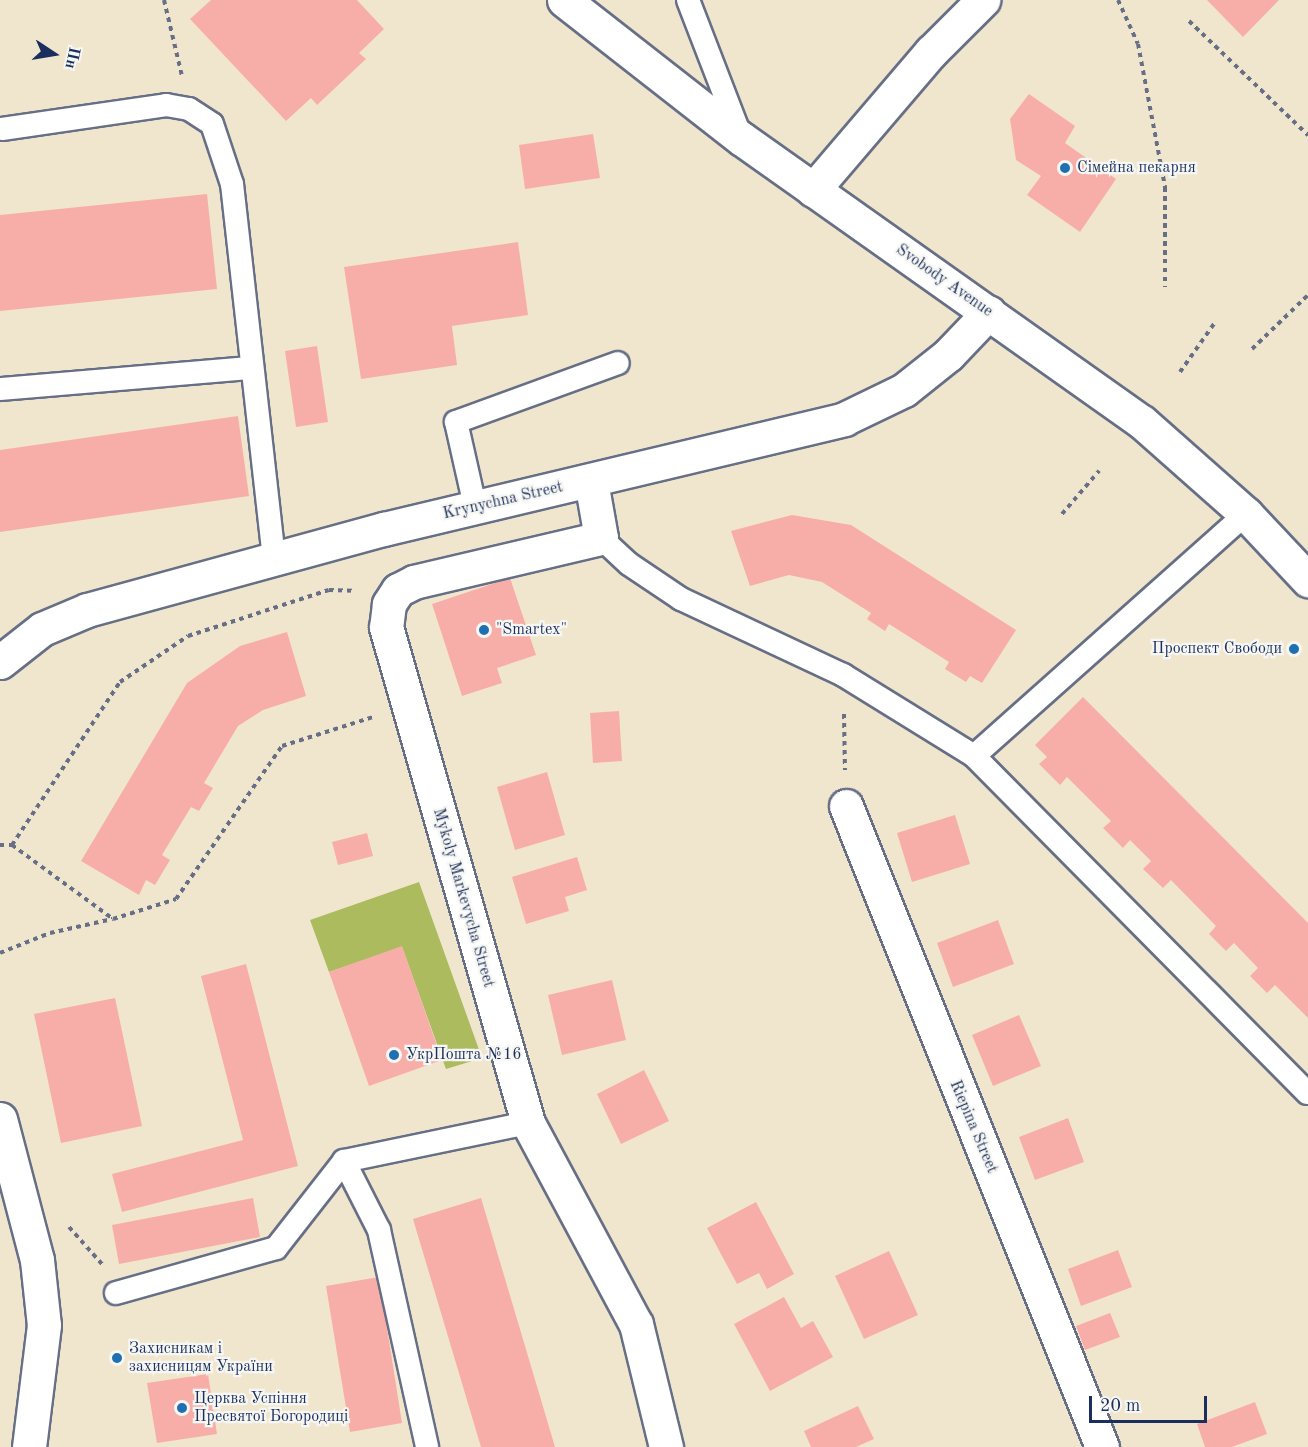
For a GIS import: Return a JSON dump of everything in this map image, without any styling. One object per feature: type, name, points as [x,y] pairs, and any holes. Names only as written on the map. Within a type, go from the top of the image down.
[{"type":"street","name":"Svobody Avenue","points":[[564,0],[742,139],[1142,422],[1246,514],[1308,580]]},
{"type":"street","points":[[813,190],[931,52],[983,0]]},
{"type":"street","name":"Krynychna Street","points":[[0,663],[42,629],[87,610],[475,506],[809,430],[878,406],[948,355],[989,312]]},
{"type":"street","points":[[388,604],[398,590],[414,582],[601,538],[591,481]]},
{"type":"street","name":"Mykoly Markevycha Street","points":[[388,604],[386,627],[528,1123],[636,1324],[666,1447]]},
{"type":"street","name":"Riepina Street","points":[[846,806],[1102,1447]]},
{"type":"street","points":[[0,1119],[23,1199],[37,1260],[44,1325],[34,1443]]},
{"type":"lane","points":[[687,0],[742,139]]},
{"type":"lane","points":[[2,129],[166,105],[189,109],[213,124],[232,184],[250,368],[274,559]]},
{"type":"lane","points":[[475,506],[456,422],[618,363]]},
{"type":"lane","points":[[0,389],[250,368]]},
{"type":"lane","points":[[974,756],[1246,514]]},
{"type":"lane","points":[[601,538],[629,564],[681,599],[843,675],[974,756],[1308,1094]]},
{"type":"lane","points":[[116,1293],[276,1248],[344,1161],[528,1123]]},
{"type":"lane","points":[[344,1161],[379,1230],[427,1447]]},
{"type":"path","points":[[164,0],[189,109]]},
{"type":"path","points":[[1118,0],[1138,44],[1165,187],[1165,287]]},
{"type":"path","points":[[1189,21],[1308,135]]},
{"type":"path","points":[[1252,349],[1308,295]]},
{"type":"path","points":[[1180,372],[1216,321]]},
{"type":"path","points":[[1062,514],[1099,471]]},
{"type":"path","points":[[12,845],[120,682],[188,636],[273,605],[329,590],[359,591],[388,604]]},
{"type":"path","points":[[843,675],[846,806]]},
{"type":"path","points":[[0,953],[50,933],[112,919],[176,899],[282,746],[408,706]]},
{"type":"path","points":[[0,845],[12,845],[112,919]]},
{"type":"path","points":[[23,1199],[55,1213],[101,1262],[116,1293]]},
{"type":"green space","points":[[419,882],[482,1058],[446,1069],[402,947],[329,972],[310,920]]},
{"type":"building","points":[[211,0],[357,0],[384,29],[359,53],[366,59],[317,105],[311,98],[286,121],[190,19]]},
{"type":"building","points":[[1207,0],[1279,0],[1243,37]]},
{"type":"building","name":"Сімейна пекарня","points":[[1029,94],[1075,126],[1065,143],[1116,179],[1080,232],[1027,195],[1041,176],[1016,160],[1010,119]]},
{"type":"building","points":[[593,134],[600,178],[525,189],[519,145]]},
{"type":"building","points":[[207,194],[217,289],[0,311],[0,215]]},
{"type":"building","points":[[518,242],[528,315],[452,326],[457,365],[361,379],[344,267]]},
{"type":"building","points":[[317,346],[328,422],[296,427],[285,351]]},
{"type":"building","points":[[238,416],[249,496],[0,532],[0,450]]},
{"type":"building","points":[[792,515],[851,525],[1016,630],[982,683],[970,676],[966,682],[945,669],[949,662],[889,624],[885,631],[867,619],[871,613],[822,582],[789,575],[750,586],[731,531]]},
{"type":"building","name":"\"Smartex\"","points":[[510,578],[536,655],[497,668],[502,683],[462,696],[432,604]]},
{"type":"building","points":[[287,632],[306,696],[263,710],[238,726],[204,783],[213,788],[199,811],[191,807],[162,855],[170,860],[155,885],[146,880],[139,895],[81,861],[187,683],[240,646]]},
{"type":"building","points":[[1083,697],[1308,923],[1308,1018],[1275,985],[1267,993],[1250,976],[1258,968],[1234,943],[1226,951],[1209,934],[1216,926],[1171,880],[1163,888],[1143,869],[1151,861],[1130,840],[1123,848],[1103,828],[1111,821],[1067,777],[1060,785],[1039,764],[1047,757],[1035,745]]},
{"type":"building","points":[[619,711],[622,761],[593,763],[590,713]]},
{"type":"building","points":[[547,772],[565,835],[515,850],[497,787]]},
{"type":"building","points":[[955,815],[970,864],[912,882],[897,833]]},
{"type":"building","points":[[367,833],[373,856],[338,865],[332,842]]},
{"type":"building","points":[[577,857],[587,890],[565,897],[569,911],[526,924],[512,877]]},
{"type":"building","points":[[998,920],[1014,964],[953,987],[937,943]]},
{"type":"building","points":[[402,946],[442,1060],[369,1086],[329,972]]},
{"type":"building","points":[[246,964],[298,1166],[122,1212],[112,1174],[243,1140],[201,976]]},
{"type":"building","points":[[612,980],[626,1040],[562,1055],[548,995]]},
{"type":"building","points":[[115,998],[142,1126],[61,1143],[34,1014]]},
{"type":"building","points":[[1019,1015],[1041,1066],[993,1086],[972,1035]]},
{"type":"building","points":[[644,1070],[669,1121],[621,1144],[597,1094]]},
{"type":"building","points":[[1068,1118],[1084,1162],[1035,1180],[1019,1137]]},
{"type":"building","points":[[253,1198],[260,1237],[119,1264],[112,1225]]},
{"type":"building","points":[[481,1198],[555,1447],[481,1447],[413,1219]]},
{"type":"building","points":[[756,1202],[794,1274],[767,1289],[759,1273],[737,1284],[707,1228]]},
{"type":"building","points":[[1118,1250],[1132,1287],[1081,1306],[1068,1269]]},
{"type":"building","points":[[889,1251],[918,1315],[864,1339],[835,1276]]},
{"type":"building","points":[[379,1277],[402,1423],[350,1432],[326,1286]]},
{"type":"building","points":[[784,1297],[801,1328],[813,1321],[833,1357],[770,1391],[734,1324]]},
{"type":"building","points":[[1110,1313],[1120,1337],[1085,1350],[1076,1326]]},
{"type":"building","name":"Церква Успіння Пресвятої Богородиці","points":[[208,1374],[217,1434],[157,1443],[147,1383]]},
{"type":"building","points":[[1255,1402],[1267,1434],[1232,1447],[1205,1447],[1197,1424]]},
{"type":"building","points":[[858,1406],[874,1439],[856,1447],[811,1447],[804,1431]]},
{"type":"place","name":"Сімейна пекарня","points":[[1065,168]]},
{"type":"place","name":"\"Smartex\"","points":[[484,630]]},
{"type":"place","name":"Проспект Свободи","points":[[1294,649]]},
{"type":"place","name":"УкрПошта №16","points":[[394,1055]]},
{"type":"place","name":"Захисникам і захисницям України","points":[[117,1358]]},
{"type":"place","name":"Церква Успіння Пресвятої Богородиці","points":[[182,1408]]}]
